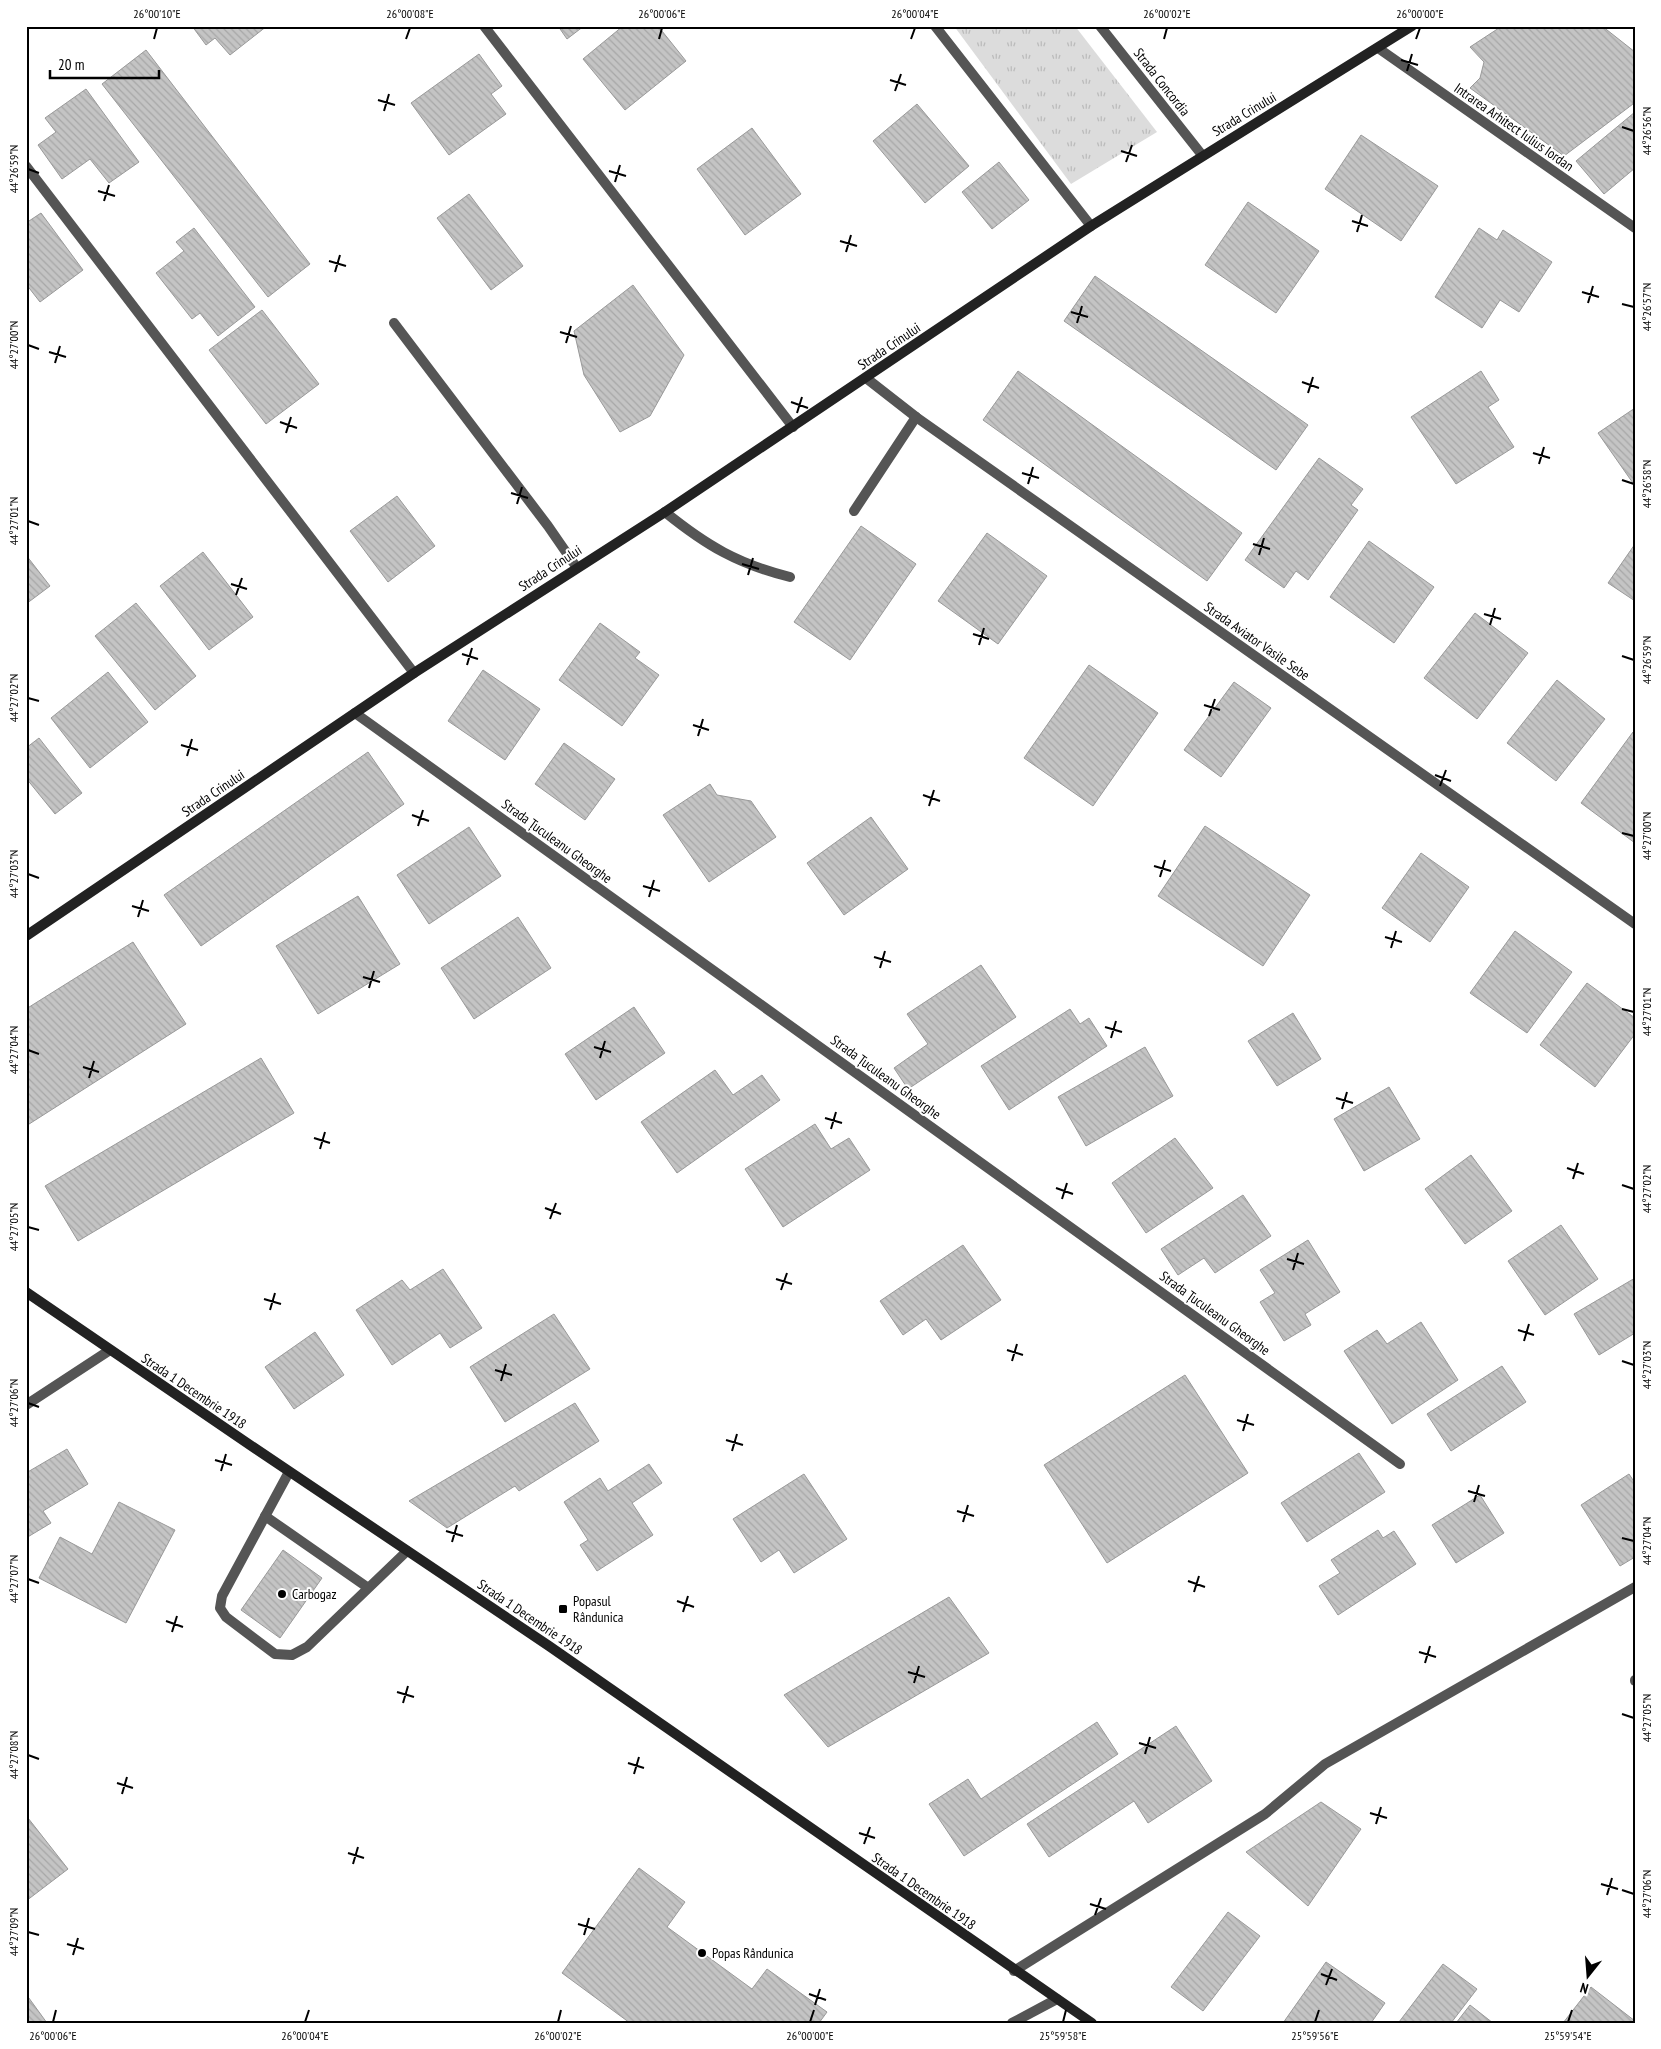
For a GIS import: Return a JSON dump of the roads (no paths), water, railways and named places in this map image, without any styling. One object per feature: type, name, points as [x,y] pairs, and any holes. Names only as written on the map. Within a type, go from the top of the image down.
[{"type":"street","points":[[484,26],[793,427]]},
{"type":"street","points":[[935,26],[1091,226]]},
{"type":"street","name":"Strada Concordia","points":[[1100,26],[1202,155]]},
{"type":"street","name":"Strada Crinului","points":[[26,936],[414,673],[665,512],[1091,226],[1202,155],[1412,26]]},
{"type":"street","name":"Intrarea Arhitect Iulius Iordan","points":[[1378,48],[1635,228]]},
{"type":"street","points":[[26,166],[414,673]]},
{"type":"street","points":[[394,323],[577,568]]},
{"type":"street","name":"Strada Aviator Vasile Sebe","points":[[866,378],[916,418],[1635,924]]},
{"type":"street","points":[[854,511],[916,418]]},
{"type":"street","points":[[665,512],[700,540],[716,550],[750,566],[790,577]]},
{"type":"street","name":"Strada Țuculeanu Gheorghe","points":[[355,713],[1400,1464]]},
{"type":"street","name":"Strada 1 Decembrie 1918","points":[[26,1292],[289,1472],[558,1652],[1014,1971],[1092,2023]]},
{"type":"street","points":[[26,1405],[110,1350]]},
{"type":"street","points":[[289,1472],[222,1596],[220,1608],[226,1617],[274,1654],[292,1655],[307,1647],[367,1587],[407,1551]]},
{"type":"street","points":[[265,1516],[367,1587]]},
{"type":"street","points":[[1014,1971],[1265,1814],[1326,1764],[1635,1587]]},
{"type":"street","points":[[1012,2023],[1057,1999]]},
{"type":"place","name":"Carbogaz","points":[[282,1594]]},
{"type":"place","name":"Popasul Rândunica","points":[[563,1609]]},
{"type":"place","name":"Popas Rândunica","points":[[702,1953]]}]
